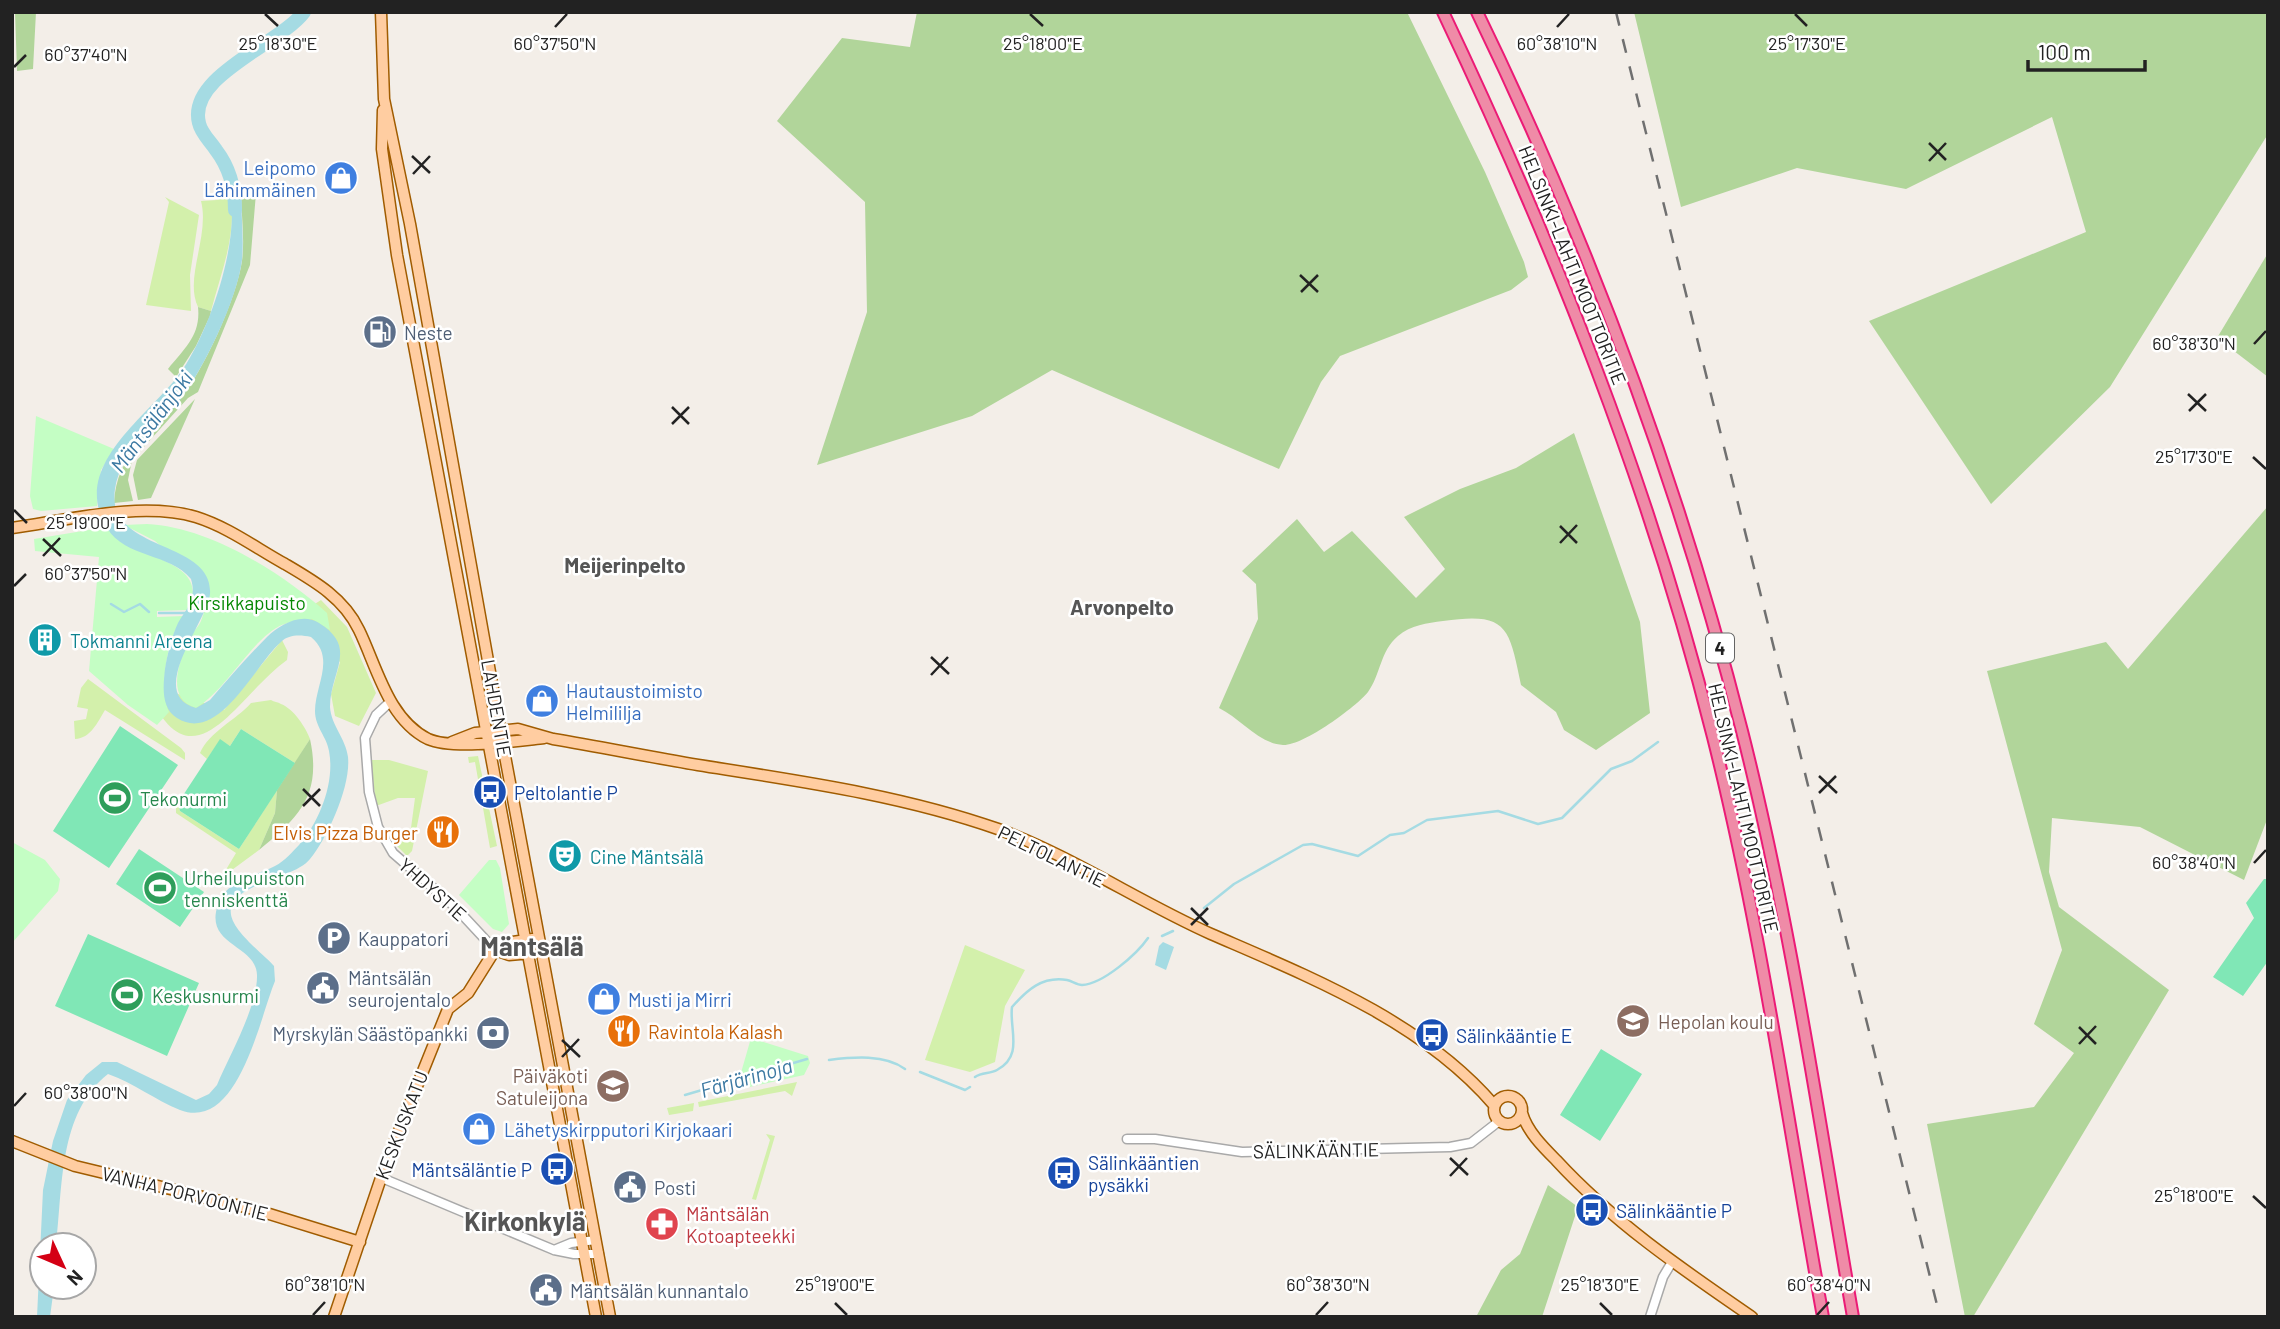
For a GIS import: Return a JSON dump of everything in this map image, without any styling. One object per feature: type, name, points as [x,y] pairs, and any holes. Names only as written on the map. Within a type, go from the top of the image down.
[{"type":"highway","name":"HELSINKI-LAHTI MOOTTORITIE","points":[[1443,12],[1528,197],[1570,299],[1625,447],[1681,618],[1713,738],[1739,852],[1823,1317]]},
{"type":"highway","name":"HELSINKI-LAHTI MOOTTORITIE","points":[[1477,12],[1547,162],[1596,280],[1672,490],[1710,612],[1769,847],[1853,1317]]},
{"type":"main road","name":"LAHDENTIE","points":[[381,12],[384,99],[382,149],[392,228],[596,1317]]},
{"type":"main road","name":"LAHDENTIE","points":[[384,99],[610,1317]]},
{"type":"main road","name":"PELTOLANTIE","points":[[12,528],[126,513],[163,511],[199,518],[245,540],[340,601],[358,627],[391,701],[404,722],[424,737],[432,741],[488,743],[547,738]]},
{"type":"main road","name":"PELTOLANTIE","points":[[452,742],[501,729],[529,730],[547,738],[809,782],[932,809],[997,829],[1055,854],[1158,909],[1361,1004],[1420,1042],[1498,1101]]},
{"type":"main road","points":[[498,950],[508,943],[539,938]]},
{"type":"main road","points":[[498,950],[509,955],[542,951]]},
{"type":"main road","name":"KESKUSKATU","points":[[334,1317],[382,1178],[448,1009],[468,993],[498,950]]},
{"type":"main road","points":[[1541,1144],[1510,1125],[1499,1122],[1494,1114],[1498,1101],[1515,1098],[1521,1105],[1524,1122],[1541,1144],[1593,1198],[1672,1262],[1752,1317]]},
{"type":"main road","points":[[1510,1125],[1522,1113]]},
{"type":"main road","name":"VANHA PORVOONTIE","points":[[12,1141],[33,1152],[75,1166],[254,1209],[360,1242]]},
{"type":"street","name":"YHDYSTIE","points":[[391,701],[376,715],[365,738],[369,792],[378,827],[393,853],[498,950]]},
{"type":"street","name":"SÄLINKÄÄNTIE","points":[[1127,1139],[1155,1139],[1242,1152],[1450,1147],[1471,1143],[1499,1122]]},
{"type":"street","points":[[382,1178],[554,1250],[584,1255],[599,1254]]},
{"type":"street","points":[[554,1250],[582,1241],[596,1240]]},
{"type":"street","points":[[1650,1317],[1662,1277],[1672,1262]]},
{"type":"green space","points":[[15,12],[36,12],[33,69],[17,71]]},
{"type":"green space","points":[[917,12],[1407,12],[1485,172],[1528,277],[1511,290],[1340,356],[1321,382],[1279,469],[1052,370],[972,416],[817,465],[867,312],[865,202],[777,121],[842,38],[910,47]]},
{"type":"green space","points":[[1634,12],[2268,12],[2268,134],[2110,387],[1991,504],[1869,321],[2086,232],[2052,117],[1906,189],[1797,168],[1681,207]]},
{"type":"green space","points":[[241,191],[256,193],[250,265],[198,392],[188,398],[132,460],[128,480],[133,501],[114,503],[116,486],[128,458],[188,389],[226,315],[242,261]]},
{"type":"green space","points":[[230,193],[230,238],[211,311],[198,307],[194,296],[202,228],[201,201],[217,200]]},
{"type":"green space","points":[[165,197],[199,215],[190,275],[191,311],[146,305],[169,202]]},
{"type":"green space","points":[[2268,253],[2268,377],[2217,338]]},
{"type":"green space","points":[[198,307],[211,311],[210,316],[196,346],[176,377],[168,369],[186,348],[194,333]]},
{"type":"green space","points":[[195,399],[151,498],[138,500],[133,475],[137,460]]},
{"type":"green space","points":[[36,416],[114,449],[101,470],[97,506],[41,511],[33,509],[30,496]]},
{"type":"green space","points":[[1574,433],[1640,622],[1650,713],[1596,750],[1564,730],[1556,712],[1521,685],[1508,636],[1502,627],[1480,619],[1431,623],[1403,632],[1392,642],[1372,685],[1362,699],[1316,733],[1292,744],[1274,744],[1219,708],[1258,619],[1256,584],[1242,571],[1297,519],[1324,552],[1352,531],[1416,598],[1445,569],[1404,517],[1460,489],[1516,468]]},
{"type":"green space","points":[[2268,506],[2268,817],[2244,880],[2140,827],[2052,818],[2049,872],[2059,907],[2169,990],[1973,1317],[1965,1317],[1927,1124],[2034,1107],[2074,1053],[2034,1024],[2062,950],[1987,671],[2106,642],[2128,669]]},
{"type":"green space","name":"Kirsikkapuisto","points":[[147,524],[195,533],[243,554],[288,582],[327,613],[330,630],[312,619],[284,624],[261,640],[208,699],[196,708],[186,703],[180,697],[178,688],[179,668],[189,639],[201,621],[210,590],[155,541],[124,525]]},
{"type":"green space","points":[[107,527],[118,538],[166,561],[190,580],[193,593],[188,610],[157,611],[157,617],[184,616],[173,636],[166,662],[165,690],[169,712],[157,725],[128,705],[89,671],[99,557],[35,551],[34,539]]},
{"type":"green space","points":[[321,600],[347,627],[376,693],[359,726],[335,716],[331,694],[340,662],[294,620],[282,625]]},
{"type":"green space","points":[[282,640],[288,652],[287,660],[231,714],[213,728],[196,736],[178,733],[161,716],[144,682],[224,710]]},
{"type":"green space","points":[[88,679],[181,748],[185,753],[185,760],[105,710],[89,733],[75,739],[74,721],[86,719],[88,709],[77,707],[81,688]]},
{"type":"green space","points":[[271,700],[286,706],[295,714],[310,739],[295,763],[241,729],[230,746],[220,740],[207,759],[200,753],[216,732],[251,703]]},
{"type":"green space","name":"Tekonurmi","points":[[120,726],[178,765],[109,868],[53,831]]},
{"type":"green space","points":[[241,729],[295,763],[239,849],[180,811],[178,803],[220,739],[230,746]]},
{"type":"green space","points":[[310,739],[313,775],[310,790],[286,827],[259,850],[275,813],[277,790]]},
{"type":"green space","points":[[478,756],[497,846],[490,848],[475,762],[469,763],[468,757]]},
{"type":"green space","points":[[371,760],[389,760],[428,771],[412,851],[407,856],[391,840],[411,828],[415,798],[398,798],[376,806]]},
{"type":"green space","points":[[277,790],[275,813],[259,850],[221,878],[236,853],[176,813],[176,807],[179,806],[180,811],[239,849]]},
{"type":"green space","points":[[12,842],[45,860],[60,879],[58,891],[12,943]]},
{"type":"green space","name":"Urheilupuiston tenniskenttä","points":[[139,849],[204,892],[180,927],[116,884]]},
{"type":"green space","points":[[489,860],[496,860],[500,868],[509,924],[502,932],[493,929],[459,895]]},
{"type":"green space","points":[[2264,879],[2268,879],[2268,961],[2243,996],[2213,977],[2254,918],[2246,903]]},
{"type":"green space","name":"Keskusnurmi","points":[[88,934],[199,983],[167,1056],[55,1006]]},
{"type":"green space","points":[[965,945],[1025,970],[1005,1006],[995,1062],[970,1072],[925,1060]]},
{"type":"green space","points":[[751,1038],[808,1056],[810,1063],[804,1075],[736,1090]]},
{"type":"green space","points":[[1601,1049],[1642,1074],[1600,1141],[1560,1115]]},
{"type":"green space","points":[[797,1082],[792,1096],[785,1091],[699,1107],[698,1102]]},
{"type":"green space","points":[[694,1103],[693,1111],[669,1115],[667,1108]]},
{"type":"green space","points":[[766,1134],[775,1136],[756,1200],[752,1199],[770,1140]]},
{"type":"green space","points":[[1548,1185],[1578,1207],[1542,1317],[1476,1317],[1501,1270],[1520,1254]]},
{"type":"water","points":[[241,191],[243,234],[242,260],[234,294],[209,352],[180,400],[125,462],[115,489],[116,510],[126,525],[195,563],[207,576],[210,594],[177,673],[176,688],[182,700],[196,708],[210,700],[267,637],[284,624],[298,619],[312,620],[331,632],[338,642],[340,661],[330,707],[347,750],[346,782],[331,825],[310,859],[292,871],[244,892],[235,899],[231,908],[234,924],[274,966],[275,981],[253,1045],[231,1089],[217,1105],[200,1112],[180,1110],[108,1074],[92,1090],[71,1130],[62,1176],[57,1231],[41,1231],[43,1190],[53,1141],[67,1100],[86,1075],[102,1062],[117,1062],[196,1100],[209,1094],[217,1085],[248,1016],[257,975],[255,965],[249,958],[220,932],[216,923],[219,901],[224,893],[239,881],[282,862],[299,845],[313,825],[328,788],[329,751],[315,711],[323,663],[318,645],[311,637],[291,636],[271,652],[222,711],[207,720],[193,723],[177,718],[166,703],[164,676],[174,633],[192,598],[191,579],[172,564],[125,545],[115,538],[107,528],[98,505],[98,483],[106,462],[119,442],[183,369],[203,331],[227,259],[232,213],[230,193]]},
{"type":"water","points":[[1163,942],[1174,947],[1166,970],[1155,965],[1159,946]]},
{"type":"water","points":[[38,1301],[52,1301],[50,1317],[37,1317]]},
{"type":"waterway","name":"Mäntsälänjoki","points":[[235,210],[234,194],[224,163],[200,127],[199,106],[207,90],[221,76],[292,24],[304,12]]},
{"type":"waterway","points":[[111,604],[124,612],[140,604],[149,612]]},
{"type":"waterway","points":[[159,613],[187,613]]},
{"type":"waterway","name":"Färjärinoja","points":[[1204,908],[1234,884],[1303,845],[1312,844],[1358,856],[1390,835],[1404,833],[1427,820],[1498,811],[1538,824],[1562,818],[1611,769],[1632,761],[1658,742]]},
{"type":"waterway","name":"Färjärinoja","points":[[1162,936],[1173,931]]},
{"type":"waterway","name":"Färjärinoja","points":[[975,1077],[997,1070],[1010,1057],[1014,1042],[1012,1007],[1029,990],[1050,980],[1067,980],[1082,985],[1100,979],[1128,960],[1148,938]]},
{"type":"waterway","name":"Färjärinoja","points":[[685,1095],[807,1059]]},
{"type":"waterway","name":"Färjärinoja","points":[[829,1060],[878,1059],[905,1069]]},
{"type":"waterway","name":"Färjärinoja","points":[[920,1072],[965,1090],[970,1087]]},
{"type":"railway","points":[[1616,12],[1940,1317]]},
{"type":"place","name":"Leipomo Lähimmäinen","points":[[341,178]]},
{"type":"place","name":"Neste","points":[[380,332]]},
{"type":"place","name":"Tokmanni Areena","points":[[45,640]]},
{"type":"place","name":"Hautaustoimisto Helmililja","points":[[542,701]]},
{"type":"place","name":"Peltolantie P","points":[[490,792]]},
{"type":"place","name":"Tekonurmi","points":[[115,798]]},
{"type":"place","name":"Elvis Pizza Burger","points":[[443,832]]},
{"type":"place","name":"Cine Mäntsälä","points":[[565,856]]},
{"type":"place","name":"Urheilupuiston tenniskenttä","points":[[160,888]]},
{"type":"place","name":"Kauppatori","points":[[334,938]]},
{"type":"place","name":"Mäntsälän seurojentalo","points":[[323,988]]},
{"type":"place","name":"Keskusnurmi","points":[[127,995]]},
{"type":"place","name":"Musti ja Mirri","points":[[604,999]]},
{"type":"place","name":"Hepolan koulu","points":[[1633,1021]]},
{"type":"place","name":"Ravintola Kalash","points":[[624,1031]]},
{"type":"place","name":"Myrskylän Säästöpankki","points":[[493,1033]]},
{"type":"place","name":"Sälinkääntie E","points":[[1432,1035]]},
{"type":"place","name":"Päiväkoti Satuleijona","points":[[613,1086]]},
{"type":"place","name":"Lähetyskirpputori Kirjokaari","points":[[479,1129]]},
{"type":"place","name":"Mäntsäläntie P","points":[[557,1169]]},
{"type":"place","name":"Sälinkääntien pysäkki","points":[[1064,1173]]},
{"type":"place","name":"Posti","points":[[630,1187]]},
{"type":"place","name":"Sälinkääntie P","points":[[1592,1210]]},
{"type":"place","name":"Mäntsälän Kotoapteekki","points":[[662,1224]]},
{"type":"place","name":"Mäntsälän kunnantalo","points":[[546,1290]]},
{"type":"district","name":"Meijerinpelto","points":[[625,564]]},
{"type":"district","name":"Arvonpelto","points":[[1122,606]]},
{"type":"district","name":"Mäntsälä","points":[[532,945]]},
{"type":"district","name":"Kirkonkylä","points":[[525,1220]]}]
